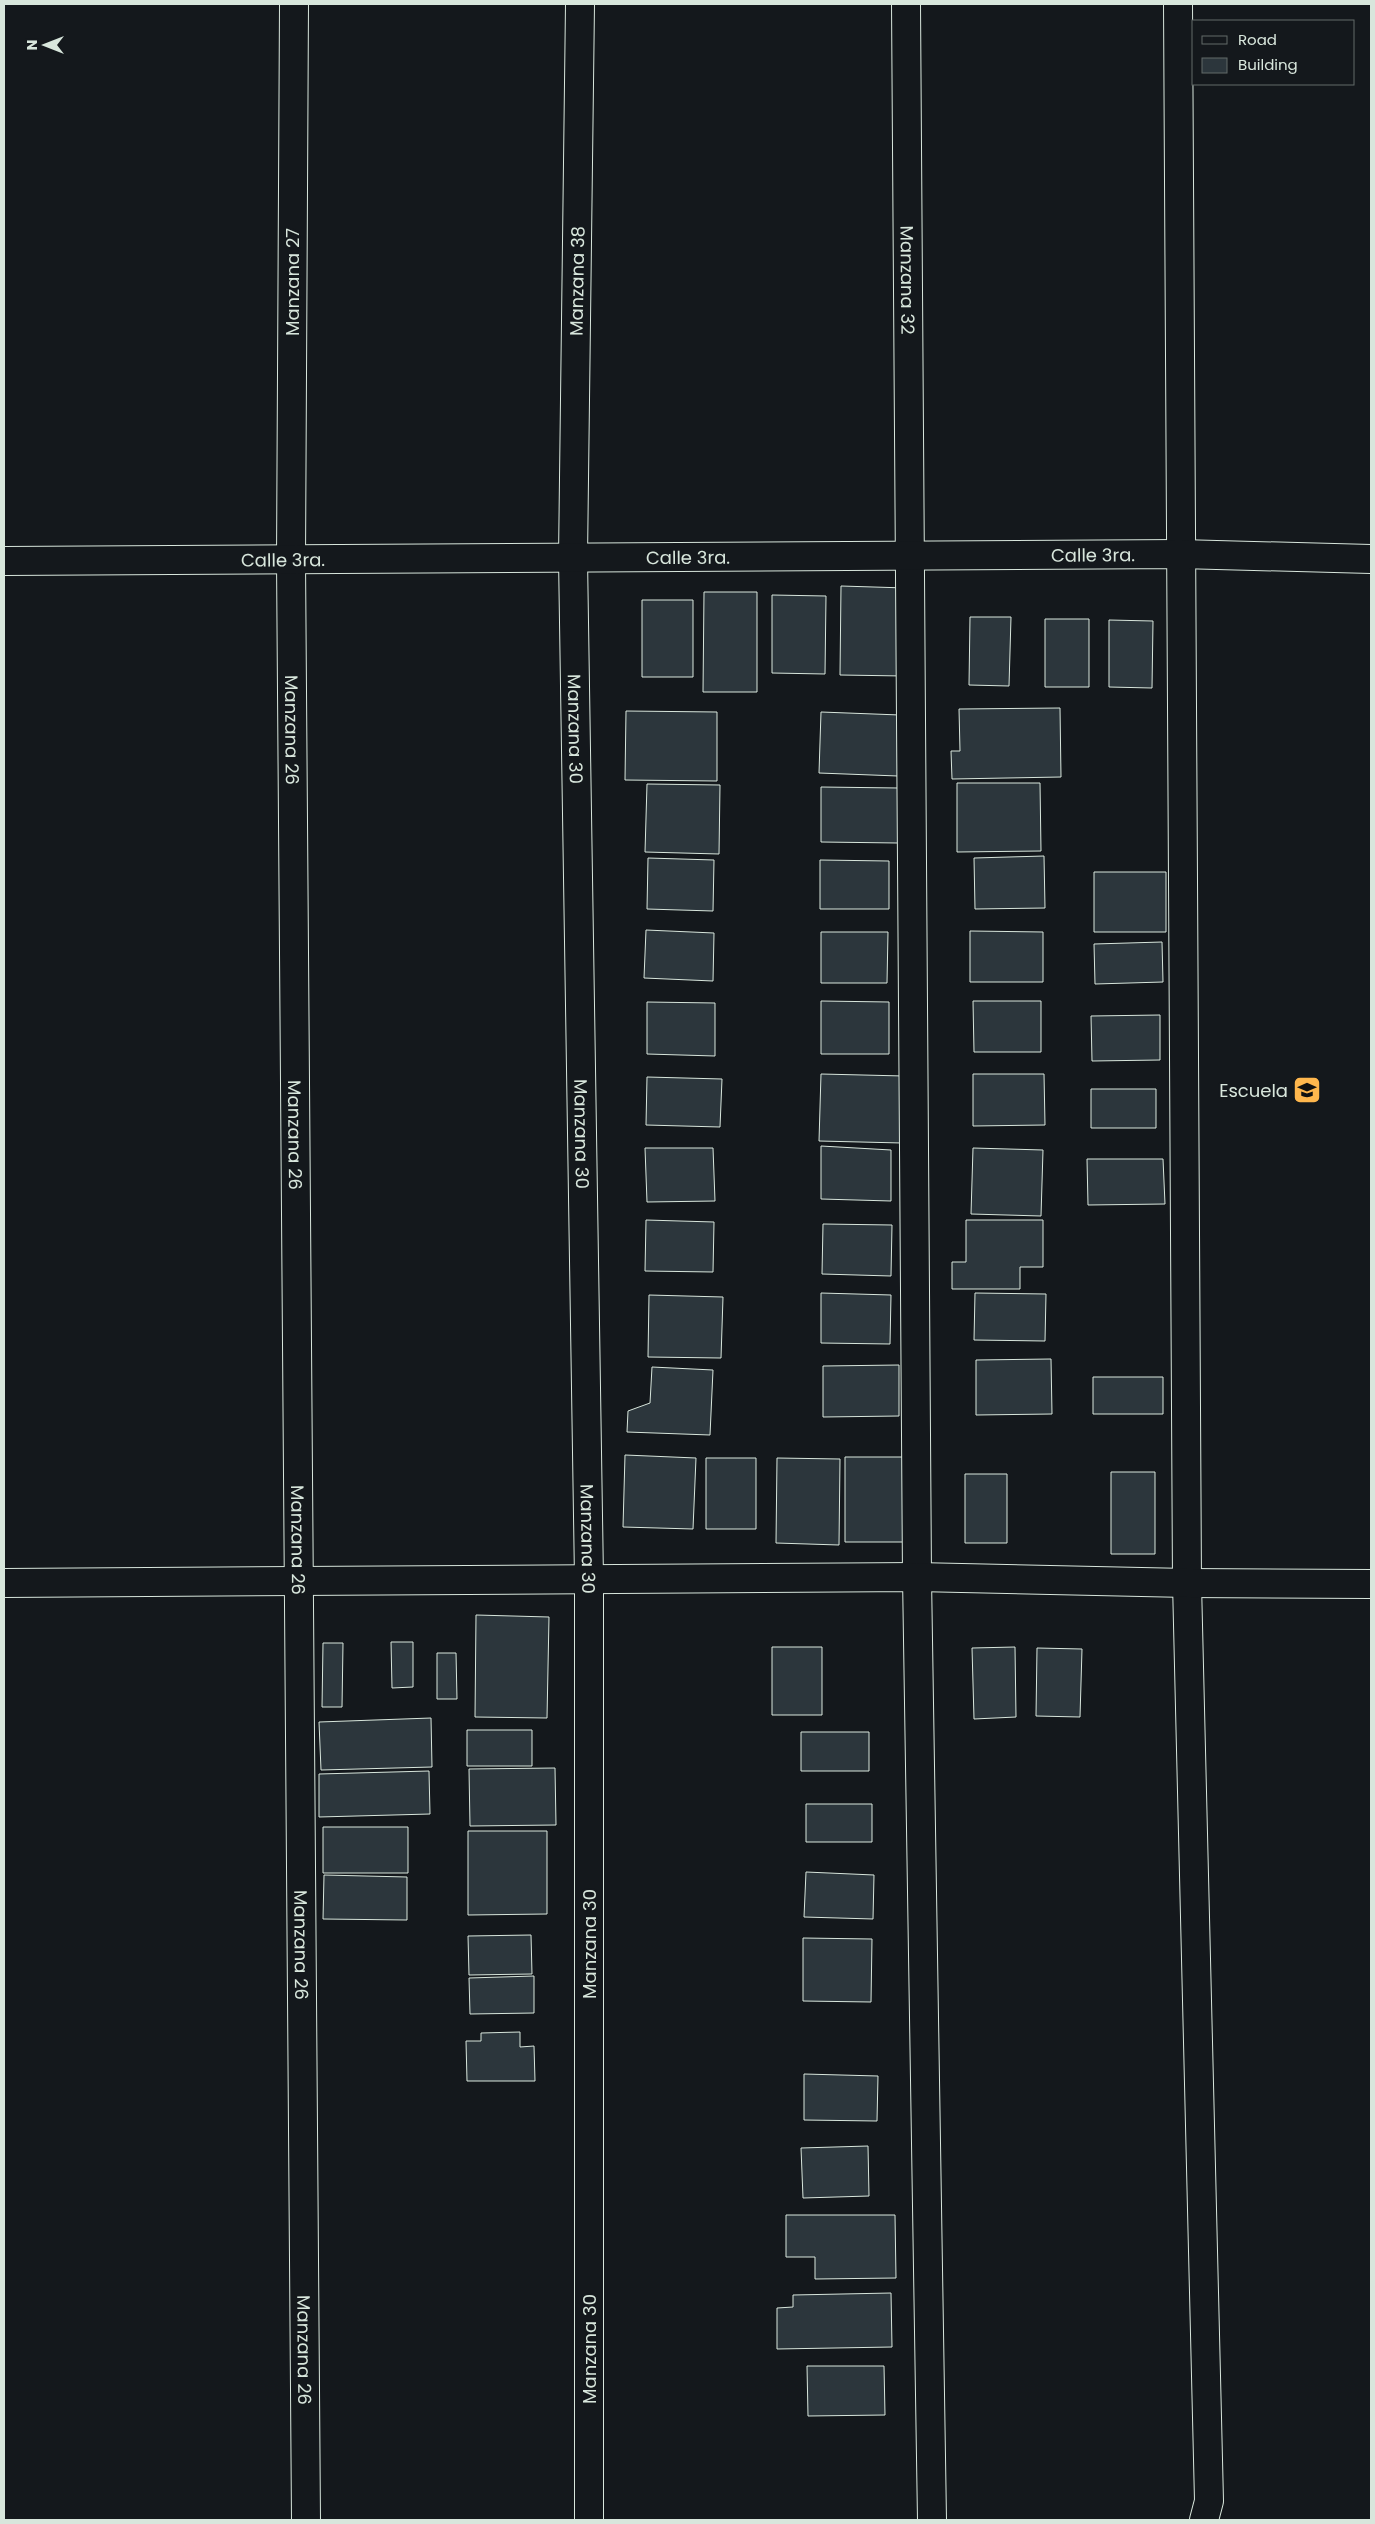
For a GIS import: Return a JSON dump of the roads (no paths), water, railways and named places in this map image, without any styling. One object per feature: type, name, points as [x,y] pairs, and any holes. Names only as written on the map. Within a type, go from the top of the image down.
[{"type":"street","name":"Manzana 27","points":[[291,560],[294,4]]},
{"type":"street","name":"Manzana 38","points":[[573,558],[580,4]]},
{"type":"street","name":"Manzana 32","points":[[906,4],[917,1577],[932,2520]]},
{"type":"street","points":[[1178,4],[1187,1583],[1209,2491],[1209,2501],[1204,2520]]},
{"type":"street","name":"Calle 3ra.","points":[[4,561],[1180,554],[1371,559]]},
{"type":"street","name":"Manzana 30","points":[[573,558],[589,1579],[589,2520]]},
{"type":"street","name":"Manzana 26","points":[[291,560],[306,2520]]},
{"type":"street","points":[[4,1583],[917,1577],[1187,1583],[1371,1584]]},
{"type":"place","name":"Escuela","points":[[1307,1090]]}]
